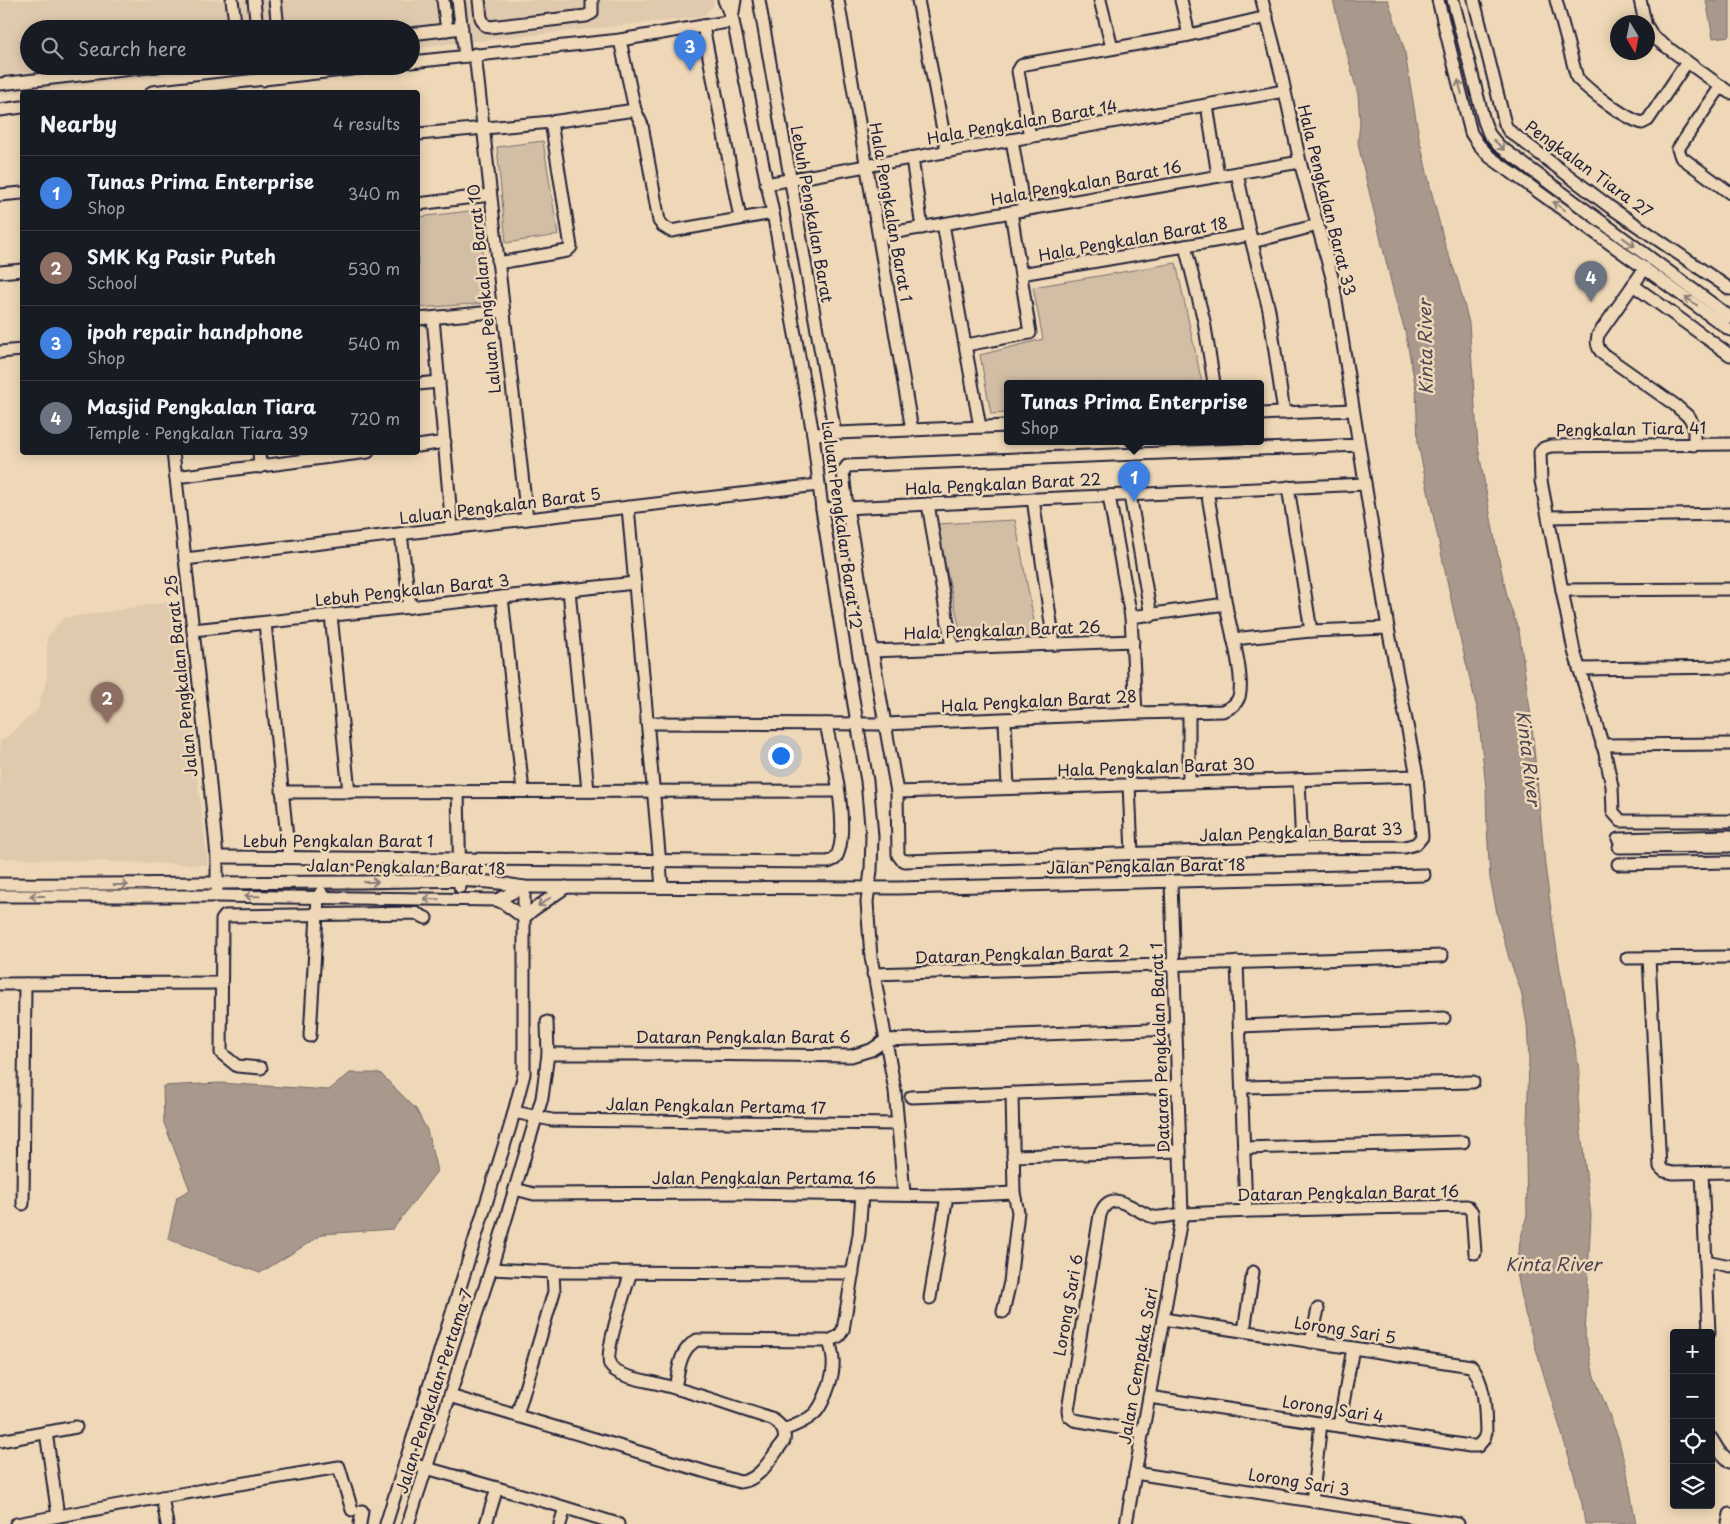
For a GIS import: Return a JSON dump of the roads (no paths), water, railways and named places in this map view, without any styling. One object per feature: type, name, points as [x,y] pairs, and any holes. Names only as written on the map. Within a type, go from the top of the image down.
[{"type":"street","points":[[232,0],[235,20]]},
{"type":"street","points":[[254,0],[256,20]]},
{"type":"street","points":[[275,0],[277,20]]},
{"type":"street","points":[[443,0],[447,30]]},
{"type":"street","name":"Laluan Pengkalan Barat 10","points":[[458,0],[462,28],[470,55],[482,127],[527,519]]},
{"type":"street","points":[[479,0],[481,18],[484,25],[490,27],[586,16],[592,14],[592,0]]},
{"type":"street","name":"Laluan Pengkalan Barat 12","points":[[724,0],[732,19],[772,213],[813,434],[818,485],[868,781],[871,862],[867,902],[873,974],[894,1091],[904,1194]]},
{"type":"street","name":"Laluan Pengkalan Barat 12","points":[[732,19],[735,0]]},
{"type":"street","name":"Lebuh Pengkalan Barat","points":[[759,0],[835,433]]},
{"type":"street","name":"Hala Pengkalan Barat 1","points":[[838,0],[912,430]]},
{"type":"street","points":[[918,0],[947,152]]},
{"type":"street","points":[[1100,0],[1112,48]]},
{"type":"street","points":[[1181,0],[1189,35]]},
{"type":"street","name":"Hala Pengkalan Barat 33","points":[[1262,0],[1300,162],[1333,281],[1353,410]]},
{"type":"street","points":[[1438,0],[1472,133],[1479,145],[1490,157],[1593,223],[1730,317]]},
{"type":"street","points":[[1453,0],[1484,121],[1489,134],[1498,145],[1645,268],[1730,330]]},
{"type":"street","points":[[1556,0],[1577,78],[1632,120],[1642,123],[1648,120],[1687,62]]},
{"type":"street","points":[[1640,0],[1643,15]]},
{"type":"street","name":"Pengkalan Tiara 27","points":[[1475,4],[1508,130],[1608,205],[1730,289]]},
{"type":"street","points":[[1030,137],[1018,71],[1021,66],[1058,57],[1189,35],[1267,17]]},
{"type":"street","points":[[420,61],[620,40],[703,26],[732,19]]},
{"type":"street","points":[[703,26],[740,218]]},
{"type":"street","points":[[420,33],[462,28]]},
{"type":"street","points":[[1655,38],[1725,90],[1678,149],[1681,157],[1730,193]]},
{"type":"street","points":[[620,40],[635,110],[642,125],[659,221],[663,226],[671,231],[772,213]]},
{"type":"street","points":[[0,84],[79,75]]},
{"type":"street","points":[[262,75],[263,80]]},
{"type":"street","points":[[197,90],[220,89],[263,80],[304,75]]},
{"type":"street","name":"Hala Pengkalan Barat 14","points":[[766,184],[1284,92]]},
{"type":"street","points":[[1207,105],[1218,176]]},
{"type":"street","points":[[0,110],[20,107]]},
{"type":"street","points":[[420,134],[550,122],[635,110]]},
{"type":"street","points":[[498,263],[567,251],[571,247],[550,122]]},
{"type":"street","points":[[1012,140],[1024,210]]},
{"type":"street","points":[[912,158],[922,228]]},
{"type":"street","name":"Hala Pengkalan Barat 16","points":[[879,235],[1300,162]]},
{"type":"street","points":[[1237,173],[1269,310],[1284,413]]},
{"type":"street","points":[[0,195],[20,193]]},
{"type":"street","points":[[420,204],[490,195]]},
{"type":"street","points":[[1593,223],[1608,205]]},
{"type":"street","points":[[966,344],[1030,333],[1011,212]]},
{"type":"street","points":[[943,224],[980,427]]},
{"type":"street","name":"Hala Pengkalan Barat 18","points":[[1020,274],[1185,246],[1251,238],[1318,225]]},
{"type":"street","points":[[1185,246],[1204,321],[1214,380]]},
{"type":"street","points":[[1645,268],[1606,322],[1597,340],[1599,349],[1603,354],[1675,405],[1690,418],[1694,427],[1694,445]]},
{"type":"street","points":[[0,272],[20,270]]},
{"type":"street","points":[[1633,285],[1730,355]]},
{"type":"street","points":[[420,319],[503,311]]},
{"type":"street","points":[[433,318],[452,528]]},
{"type":"street","points":[[0,352],[20,350]]},
{"type":"street","points":[[420,384],[439,382]]},
{"type":"street","points":[[1264,414],[1353,410]]},
{"type":"street","name":"Jalan Pengkalan Barat 33","points":[[897,792],[898,855],[905,861],[1302,848],[1405,847],[1416,844],[1422,837],[1417,776],[1388,628],[1353,410]]},
{"type":"street","points":[[813,434],[1004,426]]},
{"type":"street","points":[[420,446],[445,442]]},
{"type":"street","name":"Pengkalan Tiara 41","points":[[1548,517],[1541,481],[1540,452],[1544,448],[1551,446],[1730,444]]},
{"type":"street","points":[[897,792],[847,508],[843,472],[847,466],[1359,445]]},
{"type":"street","name":"Jalan Pengkalan Barat 25","points":[[173,455],[217,857],[218,896]]},
{"type":"street","points":[[259,455],[260,467]]},
{"type":"street","points":[[176,477],[346,455]]},
{"type":"street","name":"Hala Pengkalan Barat 22","points":[[822,509],[1365,484]]},
{"type":"street","name":"Laluan Pengkalan Barat 5","points":[[185,559],[818,485]]},
{"type":"street","points":[[1288,487],[1311,631]]},
{"type":"street","points":[[1207,491],[1233,639],[1311,631],[1388,628]]},
{"type":"street","points":[[1130,495],[1151,616]]},
{"type":"street","points":[[1110,496],[1131,617],[1136,713]]},
{"type":"street","points":[[1033,499],[1054,644]]},
{"type":"street","points":[[928,504],[952,647]]},
{"type":"street","points":[[628,507],[662,887]]},
{"type":"street","points":[[1730,514],[1548,517],[1568,590],[1579,668],[1612,786],[1613,812],[1621,821],[1730,821]]},
{"type":"street","points":[[401,534],[410,607]]},
{"type":"street","name":"Lebuh Pengkalan Barat 3","points":[[193,630],[635,583]]},
{"type":"street","points":[[1568,590],[1730,589]]},
{"type":"street","points":[[568,590],[588,791]]},
{"type":"street","points":[[502,597],[523,791]]},
{"type":"street","points":[[1131,617],[1151,616],[1226,604]]},
{"type":"street","points":[[331,616],[349,792]]},
{"type":"street","points":[[265,623],[289,857]]},
{"type":"street","name":"Hala Pengkalan Barat 28","points":[[647,723],[885,724],[1222,711],[1233,706],[1238,698],[1240,689],[1240,676],[1233,639]]},
{"type":"street","name":"Hala Pengkalan Barat 26","points":[[872,651],[1132,641]]},
{"type":"street","points":[[1579,668],[1730,667]]},
{"type":"street","points":[[1189,712],[1189,782]]},
{"type":"street","points":[[1005,720],[1008,788]]},
{"type":"street","points":[[282,792],[838,791],[826,724]]},
{"type":"street","points":[[1602,745],[1730,744]]},
{"type":"street","name":"Hala Pengkalan Barat 30","points":[[897,792],[1417,776]]},
{"type":"street","points":[[1299,780],[1302,848]]},
{"type":"street","points":[[1129,784],[1132,854]]},
{"type":"street","points":[[458,791],[461,899]]},
{"type":"street","name":"Lebuh Pengkalan Barat 1","points":[[217,857],[828,862],[835,859],[840,849],[841,809],[838,791]]},
{"type":"street","points":[[1618,843],[1714,841],[1730,836]]},
{"type":"street","points":[[1714,841],[1730,846]]},
{"type":"street","points":[[1714,841],[1714,862]]},
{"type":"street","points":[[1618,864],[1730,862]]},
{"type":"street","name":"Jalan Pengkalan Barat 18","points":[[0,884],[460,881],[498,882],[524,887],[908,888],[1424,875]]},
{"type":"street","points":[[285,882],[318,897]]},
{"type":"street","points":[[310,1036],[318,897],[326,888],[352,882]]},
{"type":"street","name":"Dataran Pengkalan Barat 1","points":[[1171,882],[1182,1214]]},
{"type":"street","points":[[386,1524],[514,1112],[524,1074],[524,887]]},
{"type":"street","name":"Jalan Pengkalan Barat 18","points":[[0,896],[218,896],[497,900],[524,887]]},
{"type":"street","points":[[524,918],[566,887]]},
{"type":"street","points":[[272,897],[304,904],[317,914]]},
{"type":"street","points":[[317,914],[323,908],[334,903],[362,898]]},
{"type":"street","points":[[497,900],[524,918]]},
{"type":"street","points":[[261,1068],[237,1066],[222,1053],[222,920],[226,916],[415,913],[426,918]]},
{"type":"street","name":"Dataran Pengkalan Barat 2","points":[[873,974],[1442,956]]},
{"type":"street","points":[[1627,958],[1730,957]]},
{"type":"street","points":[[1649,958],[1660,1167],[1664,1171],[1673,1173],[1730,1172]]},
{"type":"street","points":[[1237,962],[1246,1211]]},
{"type":"street","points":[[0,984],[221,983]]},
{"type":"street","points":[[23,1204],[25,984]]},
{"type":"street","points":[[1240,1026],[1444,1018]]},
{"type":"street","name":"Jalan Pengkalan Pertama 7","points":[[408,1524],[491,1269],[543,1093],[548,1054],[547,1022]]},
{"type":"street","name":"Dataran Pengkalan Barat 6","points":[[548,1054],[851,1056],[871,1050],[886,1040],[1175,1028]]},
{"type":"street","points":[[1242,1087],[1473,1082]]},
{"type":"street","points":[[911,1097],[1177,1087]]},
{"type":"street","points":[[1003,1312],[1010,1282],[1018,1212],[1014,1193],[1012,1093]]},
{"type":"street","name":"Jalan Pengkalan Pertama 17","points":[[514,1112],[552,1120],[898,1124]]},
{"type":"street","points":[[1244,1148],[1463,1142]]},
{"type":"street","points":[[1013,1156],[1180,1151]]},
{"type":"street","points":[[1702,1173],[1709,1329]]},
{"type":"street","name":"Jalan Pengkalan Pertama 16","points":[[515,1189],[534,1194],[740,1193],[947,1196],[1014,1193]]},
{"type":"street","points":[[675,1388],[683,1352],[691,1343],[697,1340],[829,1341],[839,1336],[843,1330],[853,1273],[862,1195]]},
{"type":"street","points":[[930,1298],[947,1196]]},
{"type":"street","name":"Lorong Sari 6","points":[[1143,1432],[1074,1420],[1069,1416],[1068,1410],[1082,1318],[1100,1215],[1103,1207],[1110,1202],[1122,1202],[1155,1217],[1182,1214]]},
{"type":"street","name":"Dataran Pengkalan Barat 16","points":[[1182,1214],[1467,1206],[1472,1212],[1475,1253]]},
{"type":"street","name":"Jalan Cempaka Sari","points":[[1126,1524],[1182,1214]]},
{"type":"street","points":[[1706,1261],[1730,1266]]},
{"type":"street","points":[[491,1269],[553,1272],[853,1273]]},
{"type":"street","points":[[517,1415],[554,1292],[553,1272]]},
{"type":"street","points":[[450,1396],[740,1482],[748,1482],[755,1477],[784,1442],[783,1430],[778,1423],[772,1419],[675,1388],[629,1377],[614,1370],[609,1364],[609,1350],[631,1272]]},
{"type":"street","points":[[1244,1331],[1253,1272]]},
{"type":"street","points":[[1310,1342],[1318,1309]]},
{"type":"street","name":"Lorong Sari 5","points":[[1163,1319],[1472,1366],[1478,1374],[1485,1414]]},
{"type":"street","points":[[783,1430],[800,1424],[816,1412],[826,1394],[833,1368],[833,1353],[829,1341]]},
{"type":"street","points":[[1338,1426],[1353,1348]]},
{"type":"street","name":"Lorong Sari 4","points":[[1149,1397],[1470,1446],[1478,1446],[1484,1439],[1485,1414]]},
{"type":"street","points":[[1312,1501],[1321,1423]]},
{"type":"street","points":[[0,1441],[76,1427]]},
{"type":"street","points":[[46,1432],[58,1516]]},
{"type":"street","points":[[1715,1444],[1730,1462]]},
{"type":"street","points":[[405,1462],[428,1467],[618,1524]]},
{"type":"street","points":[[16,1524],[339,1467],[357,1510],[360,1524]]},
{"type":"street","name":"Lorong Sari 3","points":[[1136,1473],[1458,1524]]},
{"type":"street","points":[[486,1524],[497,1488]]},
{"type":"street","points":[[162,1497],[167,1524]]},
{"type":"street","points":[[560,1524],[565,1508]]},
{"type":"street","points":[[1728,1524],[1730,1514]]},
{"type":"water","name":"Kinta River","points":[[1333,0],[1388,0],[1404,48],[1419,137],[1431,190],[1445,245],[1458,281],[1469,323],[1478,447],[1508,600],[1519,631],[1531,717],[1552,918],[1580,1074],[1578,1097],[1580,1124],[1591,1215],[1585,1335],[1594,1376],[1618,1437],[1627,1473],[1636,1524],[1585,1524],[1582,1504],[1572,1467],[1525,1313],[1517,1273],[1520,1241],[1527,1215],[1526,1158],[1529,1061],[1527,1024],[1521,991],[1509,958],[1498,918],[1490,878],[1486,788],[1478,712],[1454,613],[1418,444],[1416,389],[1405,331],[1395,298],[1361,158],[1358,142],[1360,123],[1358,95]]},
{"type":"water","points":[[1706,0],[1730,0],[1730,36],[1713,38]]},
{"type":"water","points":[[350,1073],[380,1073],[416,1109],[427,1130],[437,1171],[393,1229],[323,1234],[260,1273],[168,1239],[177,1197],[190,1190],[164,1123],[163,1086],[220,1083],[329,1090]]},
{"type":"place","name":"ipoh repair handphone","points":[[690,71]]},
{"type":"place","name":"Masjid Pengkalan Tiara","points":[[1591,302]]},
{"type":"place","name":"Tunas Prima Enterprise","points":[[1134,502]]},
{"type":"place","name":"SMK Kg Pasir Puteh","points":[[107,723]]}]
